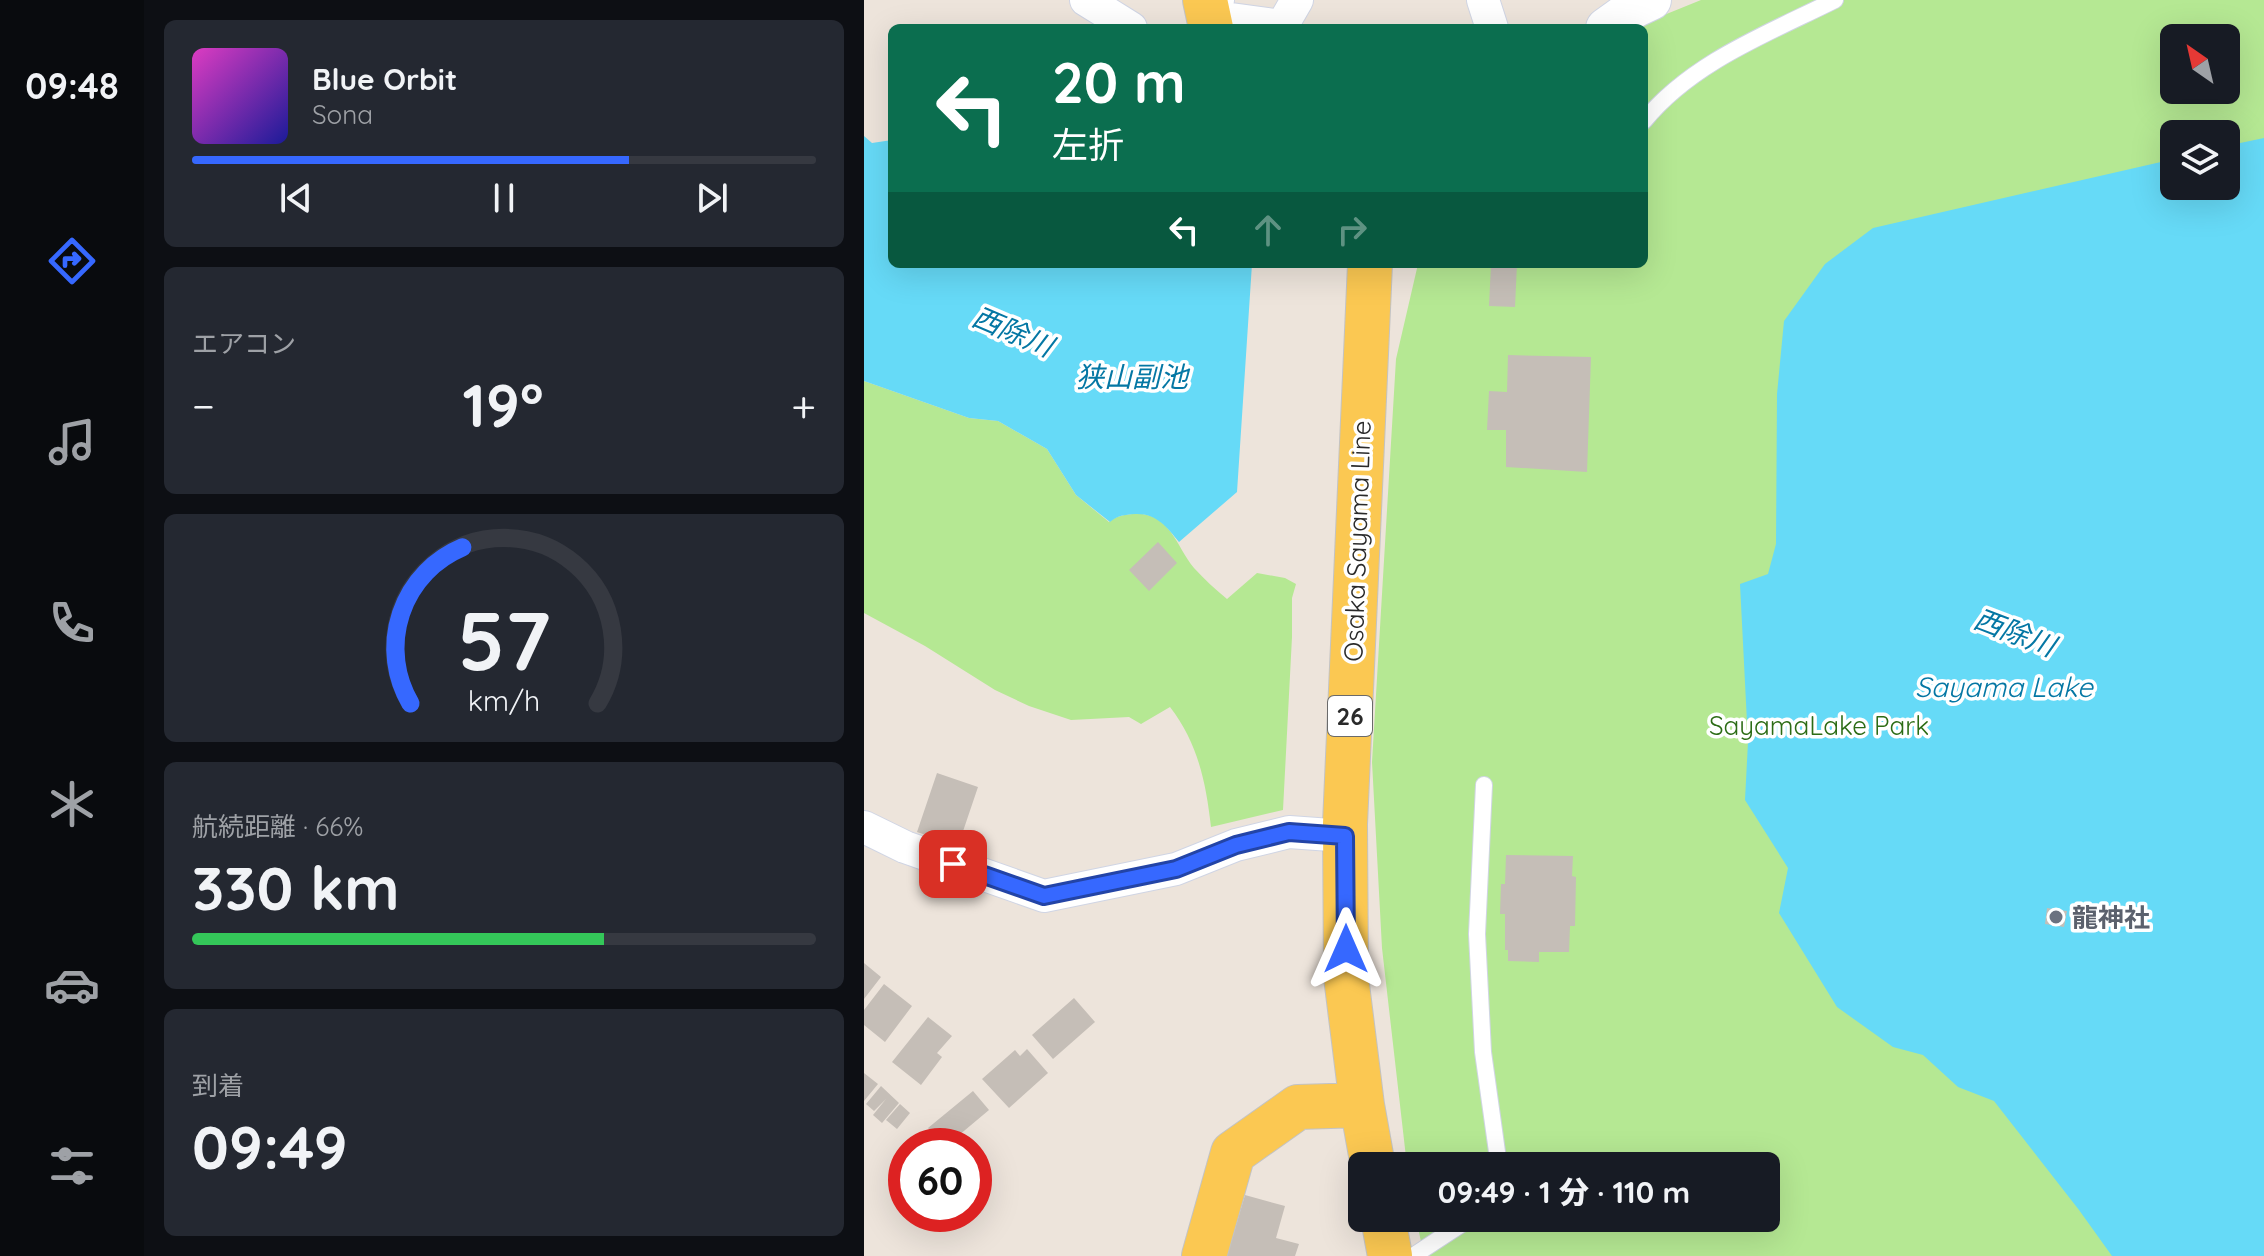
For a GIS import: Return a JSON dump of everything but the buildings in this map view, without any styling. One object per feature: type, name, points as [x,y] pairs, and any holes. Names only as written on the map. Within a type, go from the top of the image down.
[{"type":"main road","name":"Osaka Sayama Line","points":[[1370,268],[1345,836],[1346,977],[1370,1152]]},
{"type":"main road","points":[[1204,1256],[1233,1153],[1298,1107],[1362,1105]]},
{"type":"main road","points":[[1386,1232],[1390,1256]]},
{"type":"street","points":[[1086,0],[1125,24]]},
{"type":"street","points":[[1283,24],[1297,0]]},
{"type":"street","points":[[1483,0],[1491,24]]},
{"type":"street","points":[[1612,24],[1651,0]]},
{"type":"street","points":[[1211,11],[1273,24]]},
{"type":"street","points":[[864,827],[905,847],[1044,896],[1176,869],[1236,845],[1289,832],[1345,836]]},
{"type":"lane","points":[[1648,116],[1710,63],[1835,0]]},
{"type":"lane","points":[[1484,785],[1477,934],[1483,1052],[1497,1152]]},
{"type":"lane","points":[[1413,1256],[1450,1232]]},
{"type":"green space","name":"SayamaLake Park","points":[[1701,0],[2264,0],[2264,1256],[1424,1256],[1419,1232],[1780,1232],[1780,1152],[1405,1152],[1382,948],[1372,762],[1396,359],[1417,268],[1648,268],[1648,24],[1642,24]]},
{"type":"green space","points":[[864,381],[969,418],[998,421],[1047,449],[1076,495],[1109,522],[1132,514],[1155,518],[1170,531],[1194,568],[1227,599],[1257,573],[1285,578],[1296,584],[1292,598],[1283,810],[1211,827],[1194,749],[1170,707],[1141,724],[1129,717],[1071,720],[995,690],[925,646],[864,613]]},
{"type":"water","name":"狭山副池","points":[[864,136],[872,143],[888,141],[888,268],[1252,268],[1237,492],[1179,542],[1165,526],[1149,516],[1124,515],[1110,522],[1076,495],[1047,449],[998,421],[969,418],[864,381]]},
{"type":"water","name":"Sayama Lake","points":[[2264,138],[2264,1256],[2112,1256],[1994,1101],[1958,1087],[1923,1055],[1893,1047],[1837,1007],[1779,913],[1788,868],[1745,800],[1748,742],[1740,584],[1768,574],[1776,544],[1777,394],[1784,321],[1825,264],[1873,228],[2160,162],[2160,200],[2240,200],[2240,143]]},
{"type":"place","name":"龍神社","points":[[2056,917]]},
{"type":"route","points":[[953,864],[1044,896],[1176,869],[1236,845],[1289,832],[1345,836],[1346,949]]},
{"type":"water label","name":"西除川","points":[[1013,331]]},
{"type":"water label","name":"西除川","points":[[2015,632]]}]
